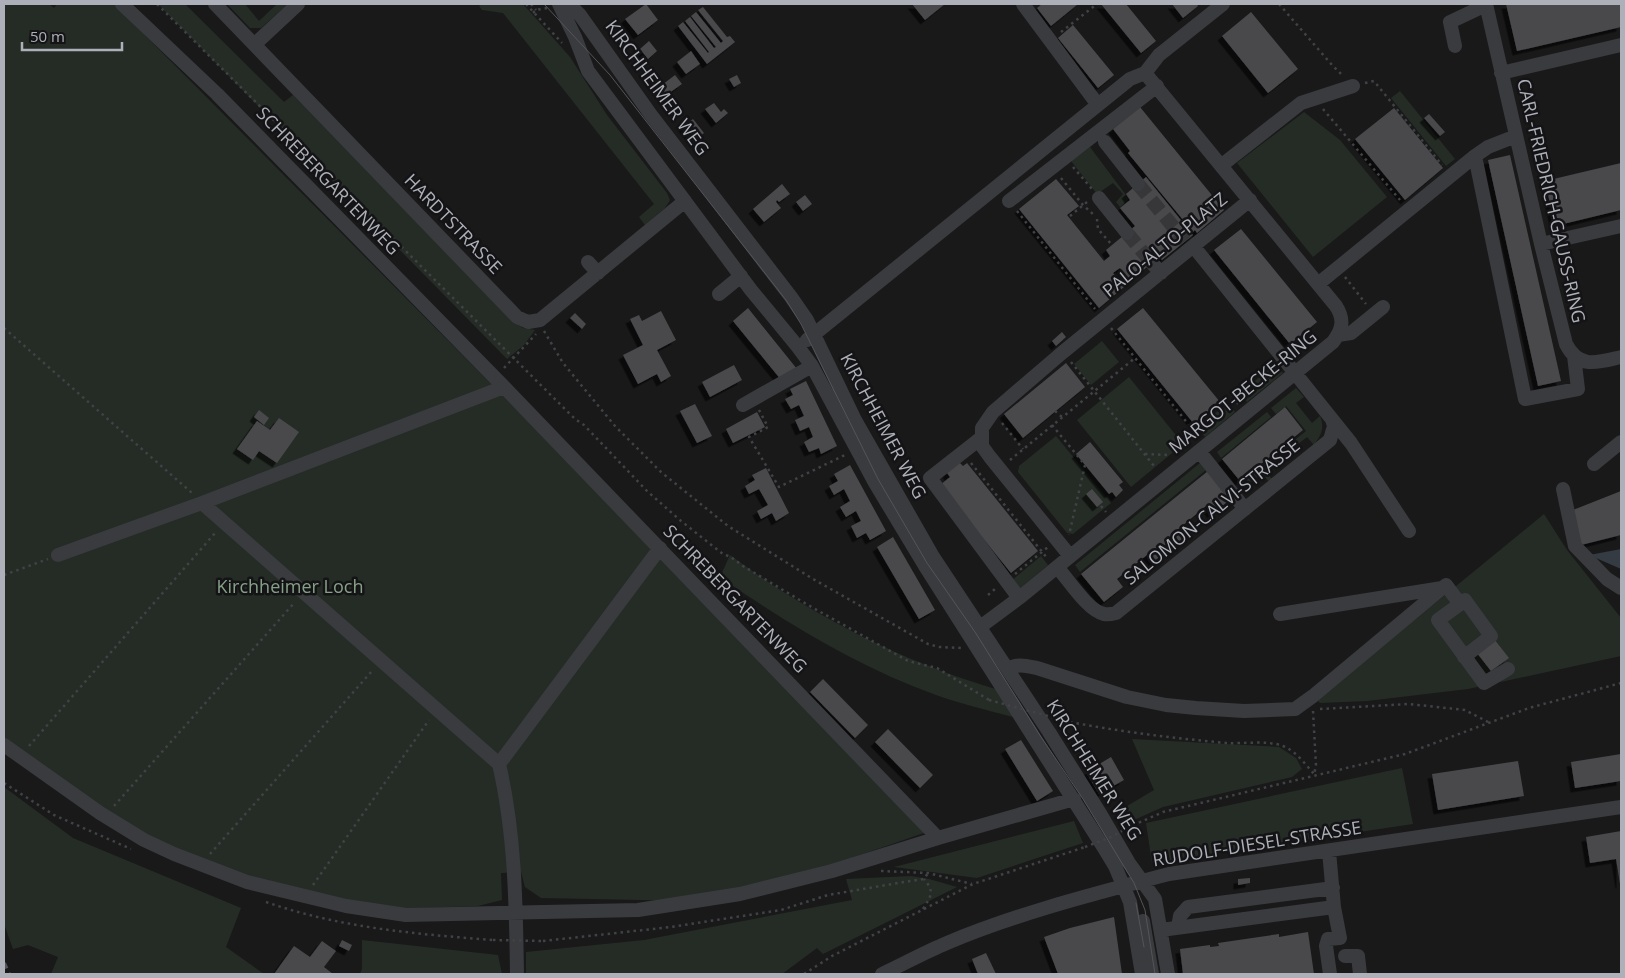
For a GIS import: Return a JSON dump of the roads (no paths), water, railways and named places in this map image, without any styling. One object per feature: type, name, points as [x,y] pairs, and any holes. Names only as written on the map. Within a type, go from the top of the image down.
[{"type":"street","name":"SCHREBERGARTENWEG","points":[[122,4],[217,94],[504,387],[792,684],[938,838]]},
{"type":"street","name":"HARDTSTRASSE","points":[[216,4],[517,317],[528,322],[540,320],[598,273]]},
{"type":"street","points":[[255,44],[298,4]]},
{"type":"street","name":"KIRCHHEIMER WEG","points":[[569,4],[580,15],[651,114],[807,320],[855,420],[932,554],[1008,669],[1101,815],[1129,863],[1155,899],[1168,974]]},
{"type":"street","points":[[1023,4],[1098,105]]},
{"type":"street","points":[[798,347],[1130,78],[1145,73],[1159,55],[1223,4]]},
{"type":"street","points":[[1455,46],[1450,22],[1486,4]]},
{"type":"street","name":"CARL-FRIEDRICH-GAUSS-RING","points":[[1475,156],[1525,399],[1578,389],[1574,356],[1566,344],[1541,244],[1486,4]]},
{"type":"street","name":"KIRCHHEIMER WEG","points":[[556,5],[575,37],[588,71],[741,276],[812,366],[876,483],[925,566],[1115,866],[1130,902],[1142,974]]},
{"type":"street","points":[[1501,73],[1621,45]]},
{"type":"street","name":"MARGOT-BECKE-RING","points":[[980,627],[1019,598],[1333,342],[1342,328],[1340,313],[1318,284],[1145,73]]},
{"type":"street","points":[[1013,206],[1157,86]]},
{"type":"street","points":[[1222,166],[1301,103],[1353,86]]},
{"type":"street","points":[[1318,284],[1409,211],[1445,176],[1488,147],[1516,136]]},
{"type":"street","points":[[1104,142],[1138,184]]},
{"type":"street","points":[[1099,198],[1127,233]]},
{"type":"street","name":"PALO-ALTO-PLATZ","points":[[981,438],[982,428],[993,412],[1104,319],[1156,268],[1190,246],[1250,200]]},
{"type":"street","points":[[588,262],[598,273],[685,201]]},
{"type":"street","points":[[1541,244],[1621,226]]},
{"type":"street","points":[[1190,246],[1351,443],[1409,532]]},
{"type":"street","points":[[719,294],[741,276]]},
{"type":"street","points":[[1338,336],[1351,333],[1379,311]]},
{"type":"street","points":[[1574,356],[1588,362],[1621,357]]},
{"type":"street","points":[[748,402],[812,366]]},
{"type":"street","points":[[58,555],[202,503],[504,387]]},
{"type":"street","name":"SALOMON-CALVI-STRASSE","points":[[1056,567],[1097,612],[1109,615],[1116,613],[1330,440],[1334,426],[1332,419]]},
{"type":"street","points":[[1019,598],[930,478],[981,438],[982,446],[1070,556]]},
{"type":"street","points":[[1594,464],[1621,442]]},
{"type":"street","points":[[1202,449],[1245,509]]},
{"type":"street","points":[[1563,489],[1575,546],[1607,579],[1621,588]]},
{"type":"street","points":[[202,503],[499,764],[507,798],[514,874],[517,974]]},
{"type":"street","points":[[499,764],[660,548]]},
{"type":"street","points":[[1280,614],[1443,588],[1446,585],[1460,604]]},
{"type":"street","points":[[1008,669],[1013,666],[1024,665],[1126,697],[1166,705],[1223,711],[1295,709],[1443,588]]},
{"type":"street","points":[[1464,657],[1490,636],[1465,600],[1438,620],[1464,657],[1484,683],[1508,670]]},
{"type":"street","name":"KIRCHHEIMER WEG","points":[[4,745],[105,817],[144,840],[201,865],[247,882],[305,897],[346,906],[406,915],[638,910],[740,894],[832,870],[1074,799]]},
{"type":"street","name":"RUDOLF-DIESEL-STRASSE","points":[[882,974],[946,943],[1015,917],[1181,871],[1329,851],[1621,807]]},
{"type":"street","points":[[1329,851],[1334,907],[1340,938],[1328,939],[1326,946],[1330,974]]},
{"type":"street","points":[[1138,900],[1143,881]]},
{"type":"street","points":[[1122,886],[1138,900],[1142,910],[1152,974]]},
{"type":"street","points":[[1178,927],[1180,916],[1188,907],[1333,888]]},
{"type":"street","points":[[1161,930],[1334,907]]},
{"type":"street","points":[[1345,956],[1358,956],[1360,974]]},
{"type":"tunnel","points":[[1138,184],[1185,241]]},
{"type":"tunnel","points":[[1127,233],[1152,263]]},
{"type":"tram line","points":[[544,4],[610,75],[786,300],[801,324],[878,479],[927,563],[975,632],[1041,737],[1083,799],[1134,883],[1145,910],[1155,974]]},
{"type":"tram line","points":[[1136,903],[1144,947]]},
{"type":"railway","points":[[4,963],[9,974]]},
{"type":"park label","name":"Kirchheimer Loch","points":[[290,587]]}]
